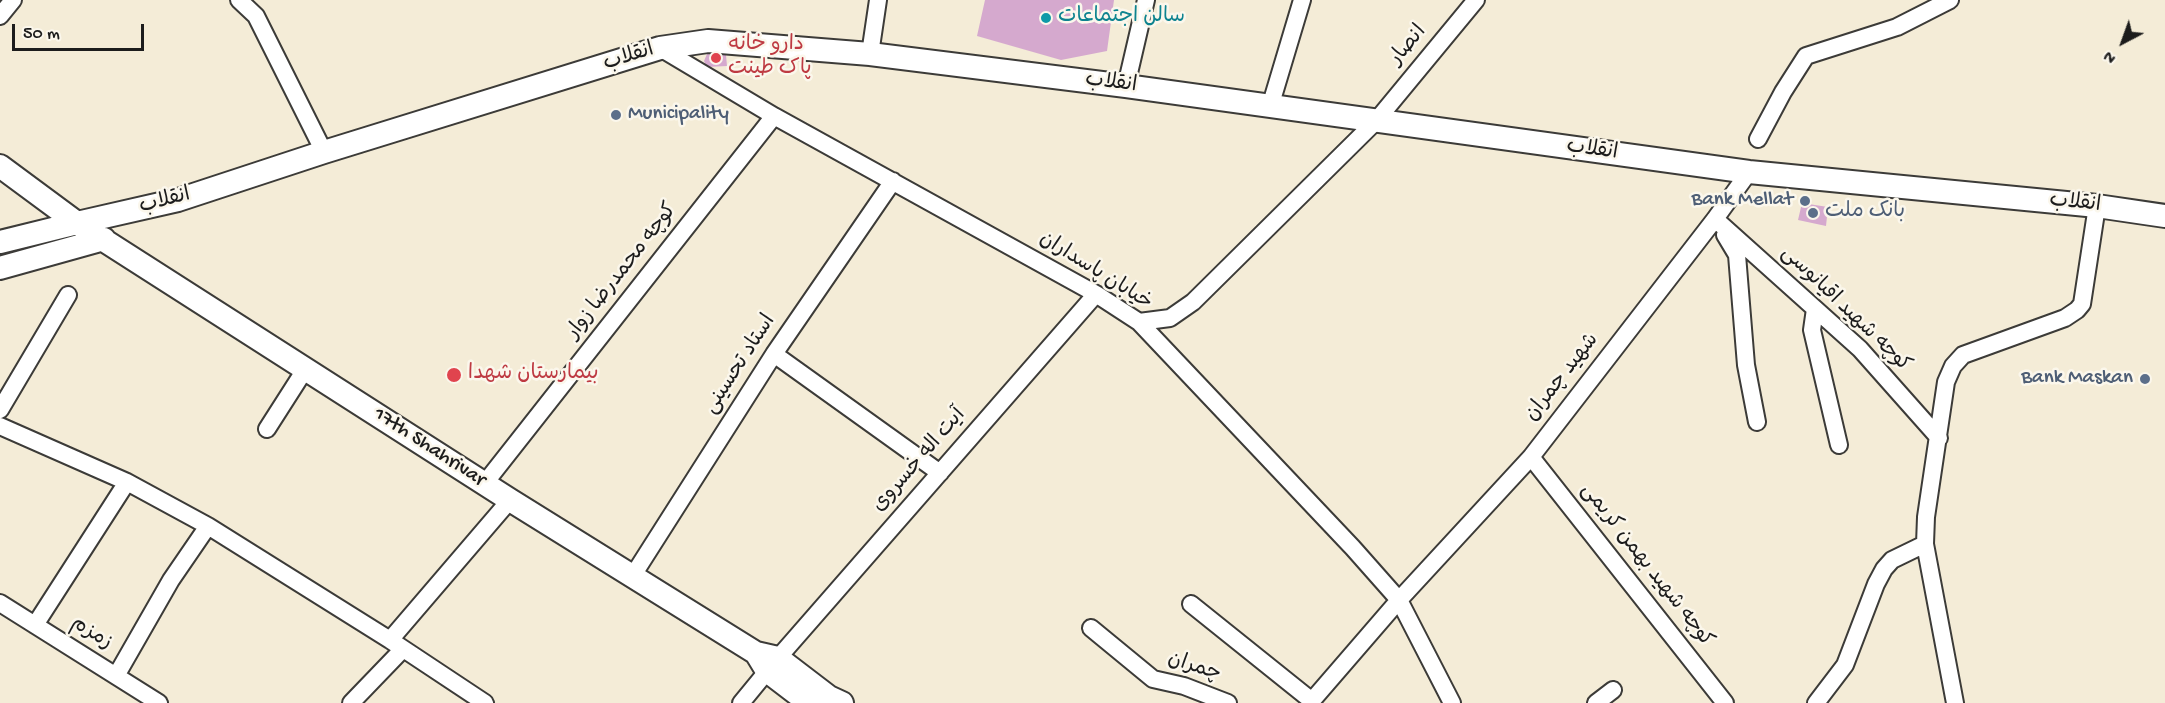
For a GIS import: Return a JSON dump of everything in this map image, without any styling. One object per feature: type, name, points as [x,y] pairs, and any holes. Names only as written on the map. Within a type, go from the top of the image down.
[{"type":"main road","name":"انقلاب","points":[[0,242],[178,200],[324,152],[660,48],[708,41],[870,54],[1126,86],[1749,172],[2097,206],[2165,216]]},
{"type":"main road","name":"17th Shahrivar","points":[[0,166],[77,223],[510,500],[767,661],[842,703]]},
{"type":"main road","points":[[0,268],[104,239]]},
{"type":"main road","name":"17th Shahrivar","points":[[767,661],[809,703]]},
{"type":"street","points":[[0,16],[13,0]]},
{"type":"street","points":[[239,0],[256,16],[324,152]]},
{"type":"street","points":[[870,54],[878,0]]},
{"type":"street","points":[[1126,86],[1146,0]]},
{"type":"street","points":[[1270,106],[1302,0]]},
{"type":"street","name":"انصار","points":[[1376,121],[1476,0]]},
{"type":"street","points":[[1758,139],[1783,92],[1806,56],[1897,27],[1950,0]]},
{"type":"street","name":"خیابان پاسداران","points":[[660,48],[774,116],[1096,294],[1139,322],[1353,548],[1399,600],[1452,703]]},
{"type":"street","name":"کوچه محمدرضا زوار","points":[[485,483],[774,116]]},
{"type":"street","points":[[1139,322],[1170,318],[1193,302],[1376,121]]},
{"type":"street","name":"شهید چمران","points":[[1399,600],[1531,457],[1749,172]]},
{"type":"street","name":"استاد تحسینی","points":[[632,577],[774,354],[893,181]]},
{"type":"street","points":[[1955,703],[1925,544],[1926,517],[1946,382],[1953,366],[1963,355],[2065,318],[2077,310],[2082,304],[2097,206]]},
{"type":"street","points":[[1715,219],[1737,255],[1746,365],[1757,422]]},
{"type":"street","name":"کوچه شهید اقیانوسی","points":[[1715,219],[1860,349],[1939,438]]},
{"type":"street","name":"آیت اله خسروی","points":[[741,703],[767,661],[940,473],[1096,294]]},
{"type":"street","points":[[0,410],[68,296]]},
{"type":"street","points":[[1815,309],[1812,330],[1839,445]]},
{"type":"street","points":[[774,354],[940,473]]},
{"type":"street","points":[[267,429],[306,368]]},
{"type":"street","points":[[0,426],[127,482],[208,526],[396,644],[466,698],[485,703]]},
{"type":"street","name":"کوچه شهید بهمن کریمی","points":[[1531,457],[1725,703]]},
{"type":"street","points":[[35,625],[127,482]]},
{"type":"street","points":[[351,703],[510,500]]},
{"type":"street","points":[[116,676],[171,580],[208,526]]},
{"type":"street","points":[[1816,703],[1845,665],[1884,569],[1892,560],[1925,544]]},
{"type":"street","points":[[1191,604],[1311,702],[1399,600]]},
{"type":"street","name":"زمزم","points":[[0,603],[159,703]]},
{"type":"street","name":"چمران","points":[[1091,628],[1153,679],[1184,686],[1228,703]]},
{"type":"street","points":[[1596,703],[1613,690]]},
{"type":"building","name":"سالن اجتماعات","points":[[985,0],[1114,0],[1107,51],[1061,60],[977,36]]},
{"type":"building","name":"دارو خانه پاک طینت","points":[[707,54],[726,55],[727,66],[707,67],[704,61]]},
{"type":"building","name":"بانک ملت","points":[[1802,203],[1828,207],[1826,226],[1798,220]]},
{"type":"place","name":"سالن اجتماعات","points":[[1046,18]]},
{"type":"place","name":"دارو خانه پاک طینت","points":[[716,58]]},
{"type":"place","name":"Municipality","points":[[616,115]]},
{"type":"place","name":"Bank Mellat","points":[[1805,201]]},
{"type":"place","name":"بانک ملت","points":[[1813,213]]},
{"type":"place","name":"بیمارستان شهدا","points":[[454,375]]},
{"type":"place","name":"Bank Maskan","points":[[2145,379]]}]
